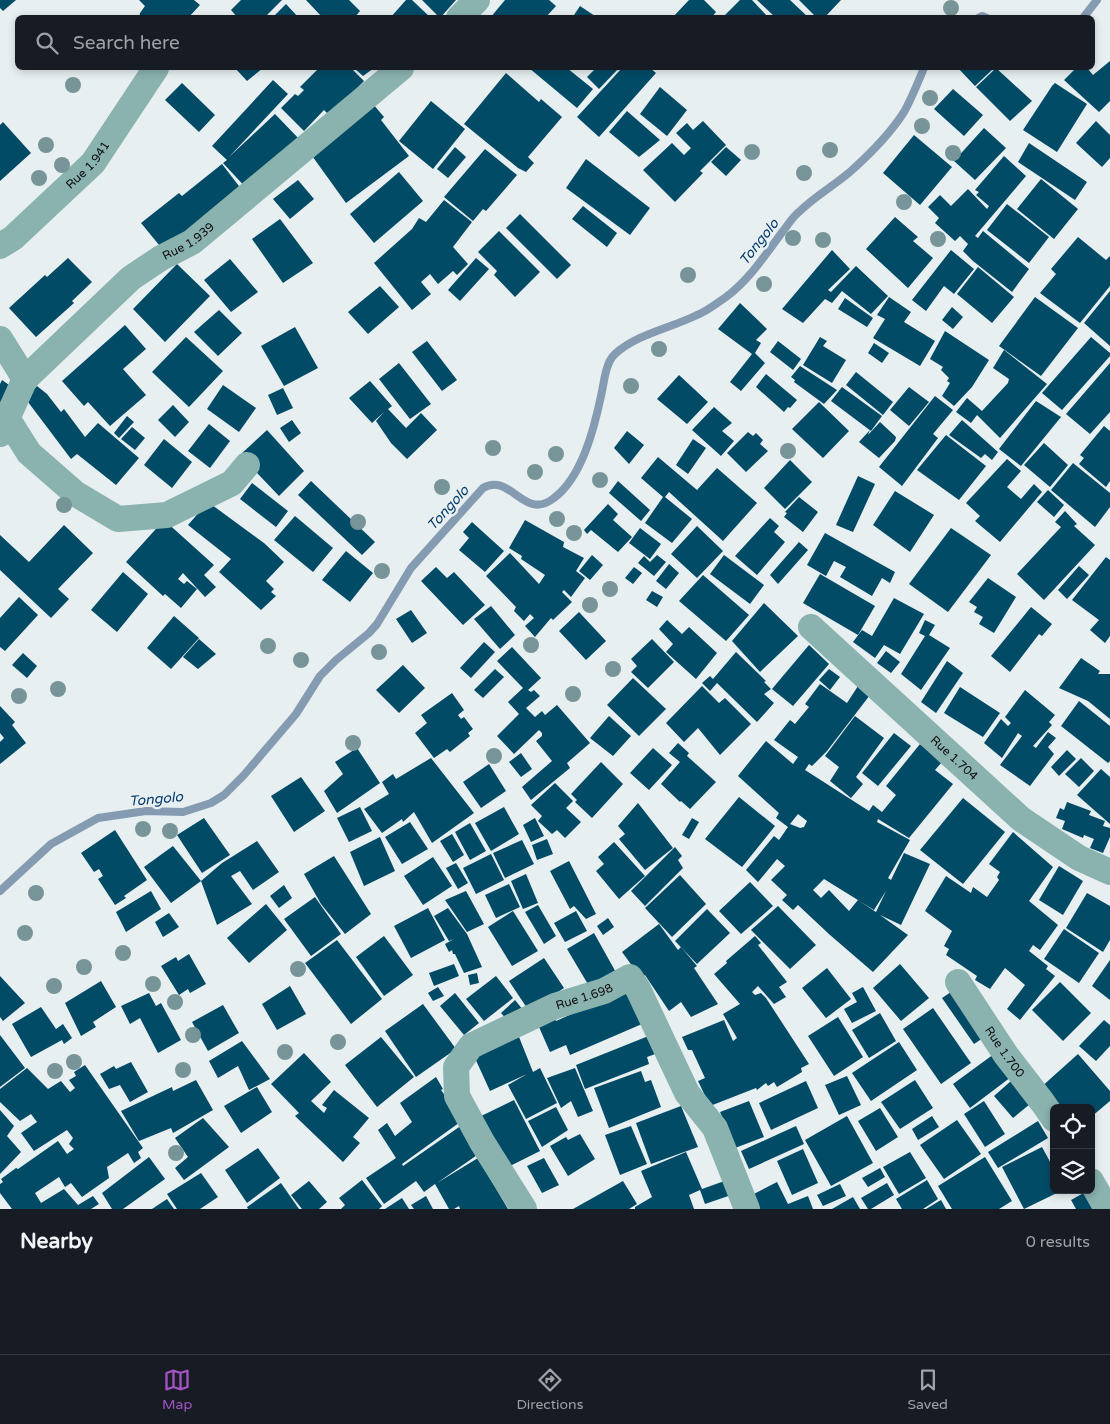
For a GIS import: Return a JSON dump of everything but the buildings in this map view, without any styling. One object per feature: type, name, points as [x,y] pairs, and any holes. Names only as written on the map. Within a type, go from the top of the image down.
[{"type":"street","points":[[462,15],[476,0]]},
{"type":"street","name":"Rue 1.941","points":[[0,246],[13,238],[93,163],[155,70]]},
{"type":"street","name":"Rue 1.939","points":[[4,426],[25,379],[131,278],[161,258],[192,242],[399,70]]},
{"type":"street","points":[[0,339],[25,379]]},
{"type":"street","points":[[4,426],[29,453],[76,494],[118,519],[167,515],[232,483],[247,465]]},
{"type":"street","name":"Rue 1.704","points":[[811,627],[1020,819],[1079,858],[1110,872]]},
{"type":"street","name":"Rue 1.698","points":[[524,1209],[482,1142],[457,1096],[456,1067],[471,1046],[555,1006],[604,991],[630,977],[638,989],[687,1093],[715,1128],[747,1209]]},
{"type":"street","name":"Rue 1.700","points":[[958,982],[1006,1055],[1050,1113]]},
{"type":"street","points":[[1095,1188],[1107,1209]]},
{"type":"waterway","name":"Tongolo","points":[[1085,15],[1097,0]]},
{"type":"waterway","name":"Tongolo","points":[[0,891],[51,844],[98,818],[146,811],[183,812],[211,803],[224,795],[244,775],[296,714],[320,676],[377,624],[411,568],[483,488],[493,485],[502,486],[534,504],[543,504],[554,498],[564,489],[572,478],[585,452],[595,423],[607,368],[615,354],[633,341],[687,320],[704,311],[726,297],[742,283],[795,215],[851,171],[886,136],[904,112],[923,70]]}]
